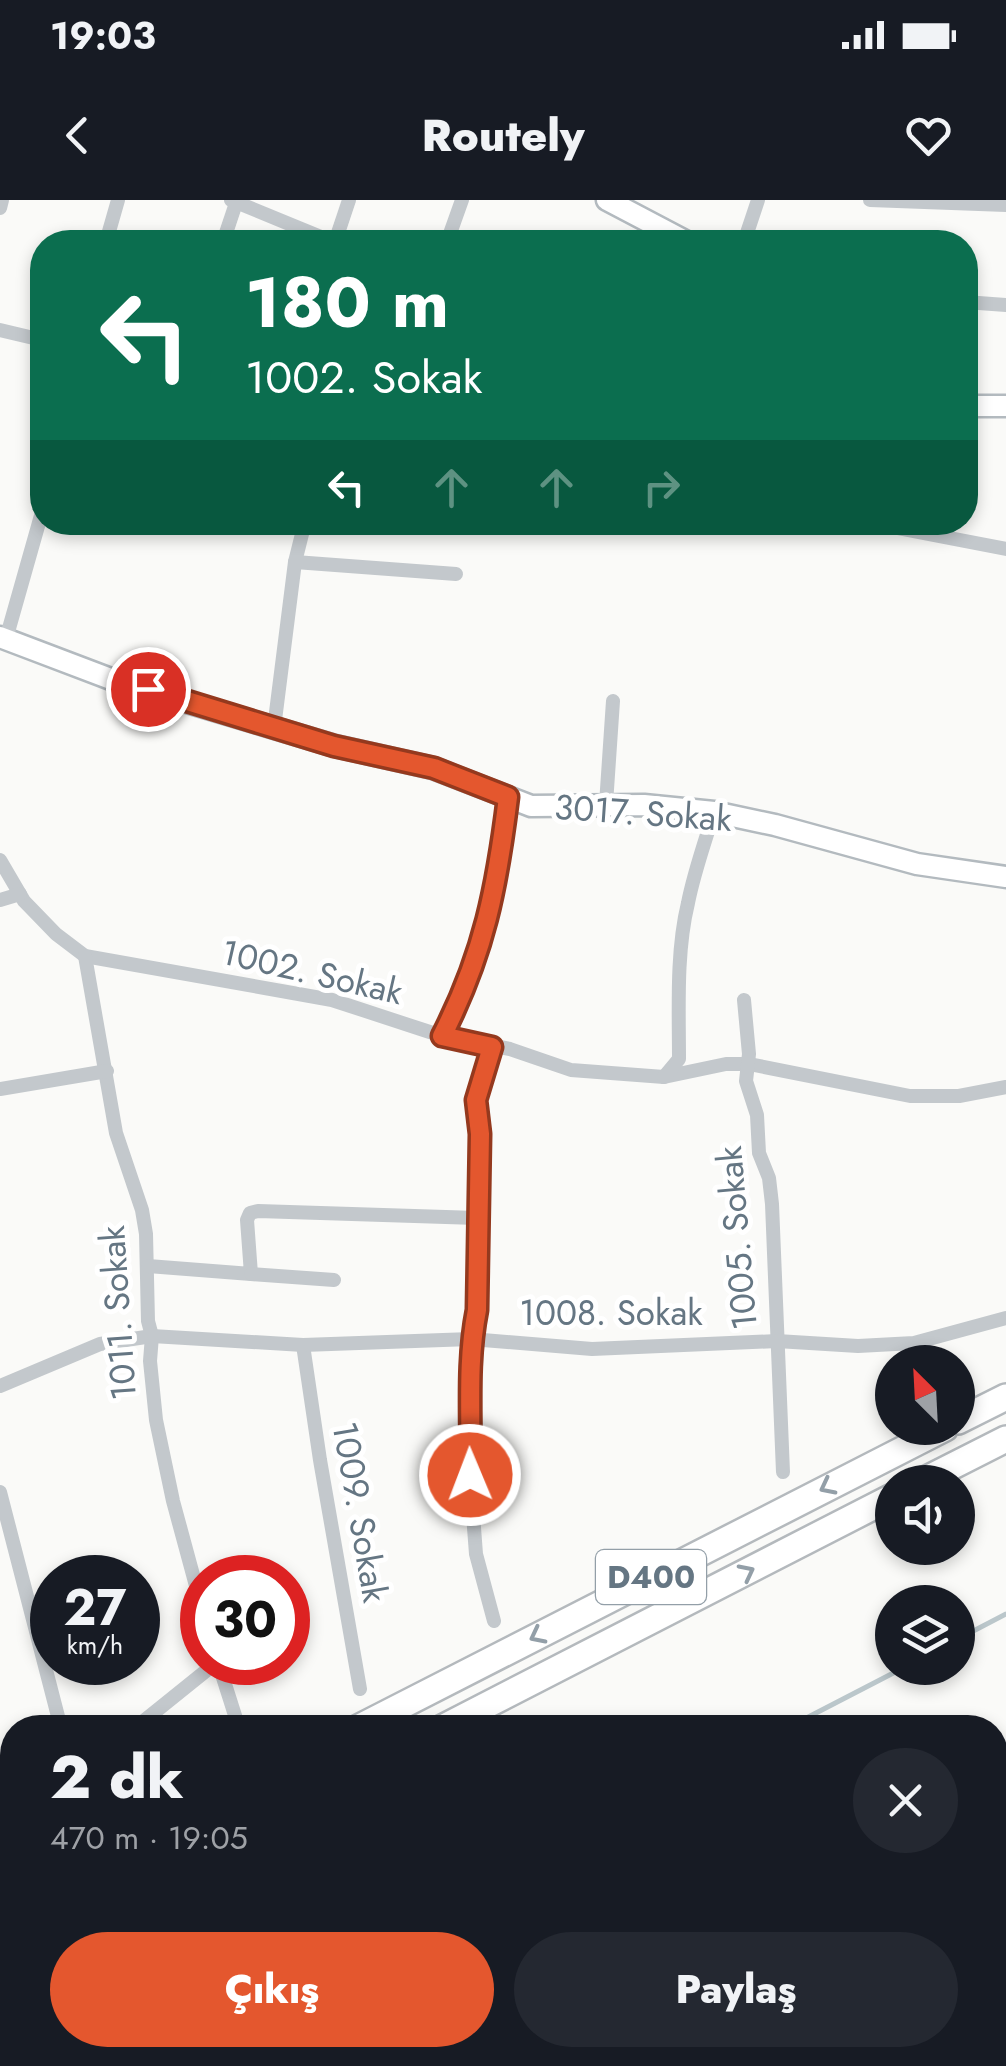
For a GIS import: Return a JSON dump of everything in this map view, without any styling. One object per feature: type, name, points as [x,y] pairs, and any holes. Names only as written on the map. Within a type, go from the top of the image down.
[{"type":"highway","points":[[975,1412],[1006,1396]]},
{"type":"highway","points":[[955,1465],[1006,1439]]},
{"type":"highway","name":"D400","points":[[383,1715],[912,1445]]},
{"type":"highway","name":"D400","points":[[467,1715],[875,1506]]},
{"type":"street","points":[[0,208],[2,200]]},
{"type":"street","points":[[109,230],[118,200]]},
{"type":"street","points":[[338,230],[349,200]]},
{"type":"street","points":[[451,230],[462,200]]},
{"type":"street","points":[[607,200],[664,230]]},
{"type":"street","points":[[748,230],[758,200]]},
{"type":"street","points":[[870,200],[1006,205]]},
{"type":"street","points":[[226,230],[234,201],[305,230]]},
{"type":"street","points":[[978,303],[1006,305]]},
{"type":"street","points":[[0,330],[30,337]]},
{"type":"street","points":[[978,406],[1006,406]]},
{"type":"street","points":[[3,638],[35,535]]},
{"type":"street","points":[[274,728],[302,535]]},
{"type":"street","points":[[933,535],[1006,549]]},
{"type":"street","points":[[295,562],[456,574]]},
{"type":"street","name":"3017. Sokak","points":[[3,638],[116,681],[274,728],[434,768],[531,806],[606,804],[714,812],[917,864],[1006,877]]},
{"type":"street","points":[[606,804],[613,701]]},
{"type":"street","points":[[442,1036],[467,988],[484,935],[499,872],[508,797]]},
{"type":"street","points":[[664,1078],[679,1059],[678,986],[684,930],[714,812]]},
{"type":"street","points":[[0,860],[20,894],[56,934],[85,956]]},
{"type":"street","points":[[0,900],[20,894]]},
{"type":"street","name":"1002. Sokak","points":[[85,956],[332,1000],[442,1036],[510,1049],[571,1070],[664,1078],[726,1064],[749,1064],[910,1096],[959,1096],[1006,1087]]},
{"type":"street","name":"1011. Sokak","points":[[85,956],[116,1133],[142,1210],[156,1420],[188,1555]]},
{"type":"street","name":"1005. Sokak","points":[[744,1000],[749,1064],[746,1082],[756,1115],[759,1153],[769,1178],[783,1472]]},
{"type":"street","points":[[492,1047],[476,1100],[480,1134],[477,1310],[471,1339],[468,1407],[476,1554],[494,1621]]},
{"type":"street","points":[[0,1089],[107,1071]]},
{"type":"street","points":[[251,1274],[247,1220],[250,1213],[370,1212],[477,1218]]},
{"type":"street","points":[[148,1266],[334,1280]]},
{"type":"street","name":"1008. Sokak","points":[[0,1385],[100,1344],[152,1336],[304,1345],[471,1339],[592,1350],[777,1341],[858,1346],[914,1343],[1006,1318]]},
{"type":"street","name":"1009. Sokak","points":[[304,1345],[360,1688]]},
{"type":"street","points":[[0,1492],[58,1715]]},
{"type":"street","points":[[151,1715],[189,1685]]},
{"type":"street","points":[[225,1685],[235,1715]]},
{"type":"waterway","points":[[975,1630],[1006,1614]]},
{"type":"waterway","points":[[812,1715],[875,1682]]},
{"type":"route","points":[[148,689],[334,746],[434,768],[508,797],[499,872],[484,935],[467,988],[442,1036],[492,1047],[476,1100],[480,1134],[477,1310],[471,1339],[468,1407],[470,1475]]}]
